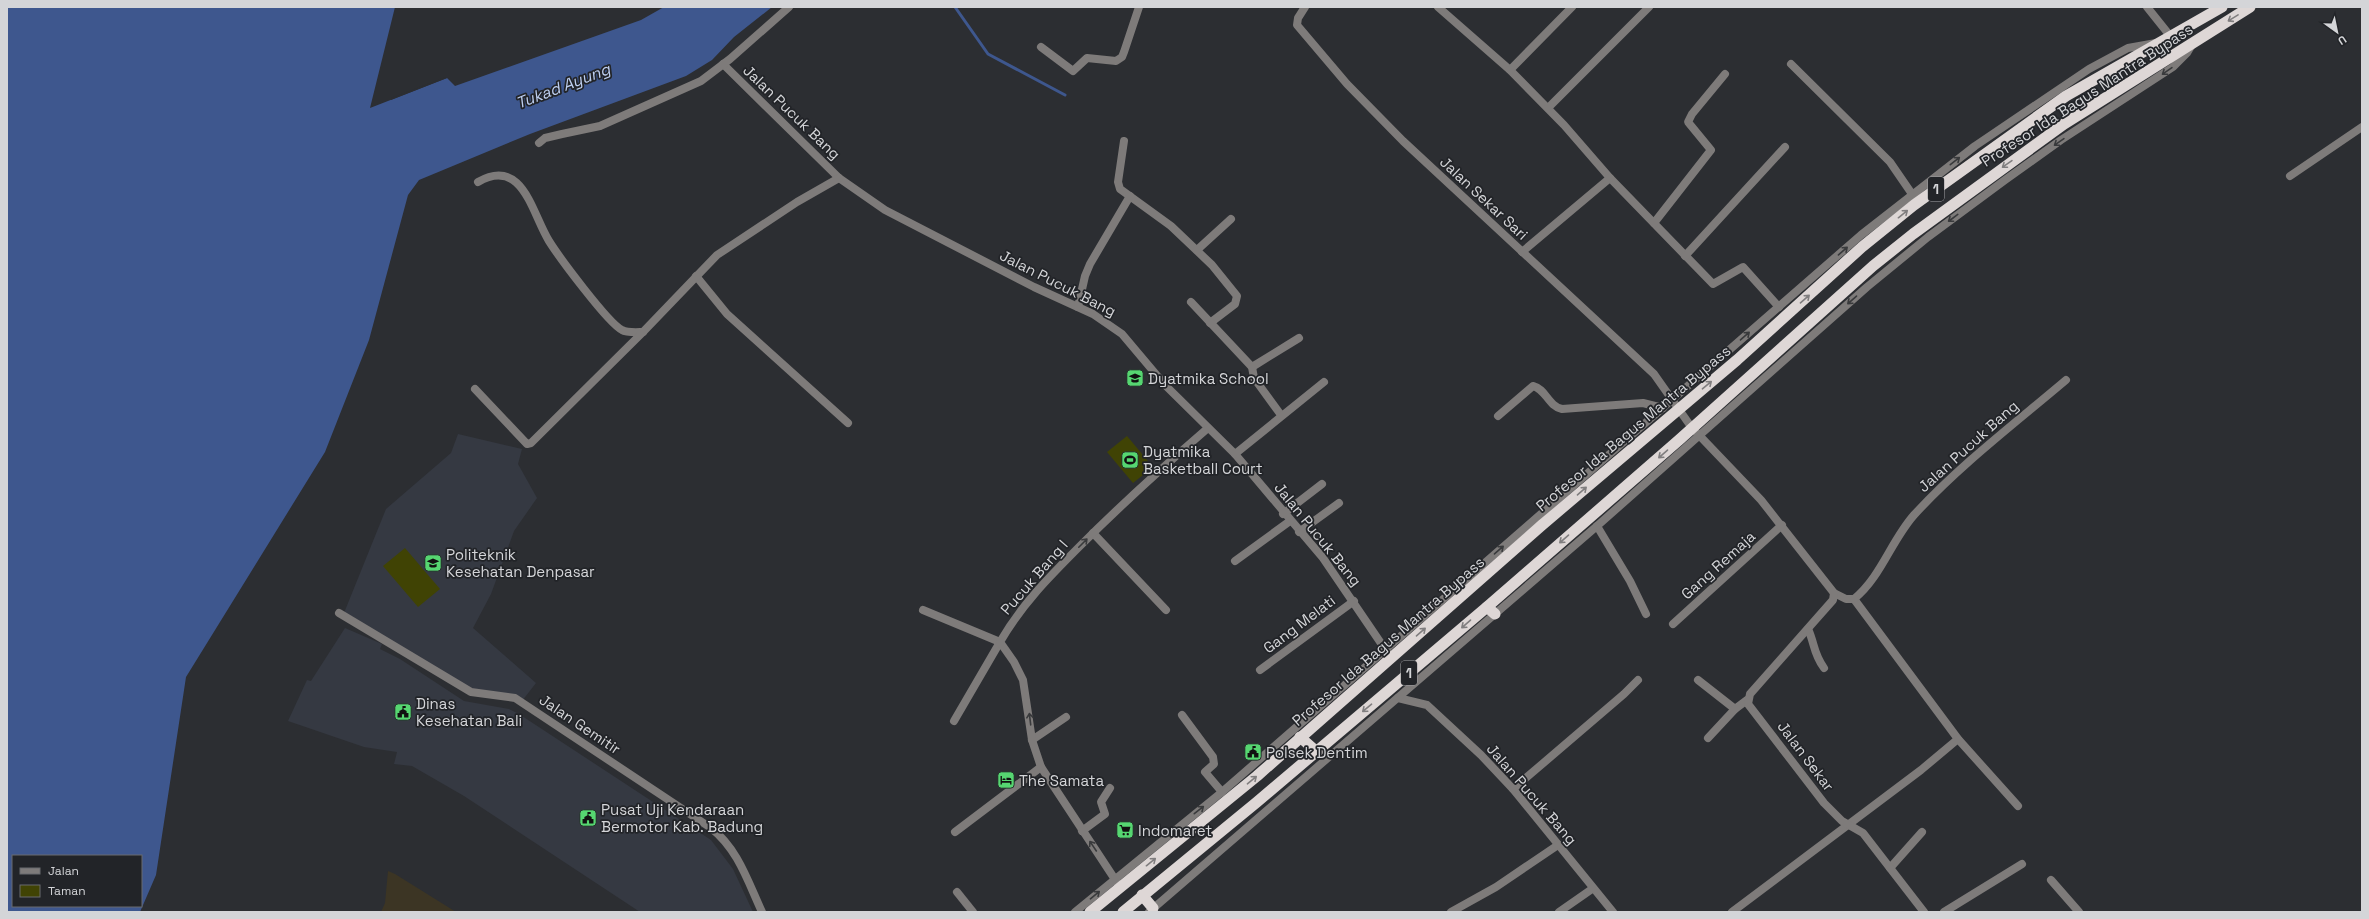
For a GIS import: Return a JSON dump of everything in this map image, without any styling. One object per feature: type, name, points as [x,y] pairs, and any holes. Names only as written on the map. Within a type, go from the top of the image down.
[{"type":"highway","name":"Profesor Ida Bagus Mantra Bypass","points":[[1090,912],[1117,883],[1240,790],[1300,738],[1388,653],[1674,405],[1736,360],[1862,247],[1914,205],[2066,96],[2222,7]]},
{"type":"highway","name":"Profesor Ida Bagus Mantra Bypass","points":[[1123,912],[1490,610],[1696,432],[1873,266],[1913,234],[2064,124],[2250,7]]},
{"type":"highway","points":[[2171,37],[2194,42]]},
{"type":"highway","points":[[1300,738],[1317,752]]},
{"type":"highway","points":[[1142,895],[1151,910]]},
{"type":"street","points":[[539,143],[545,138],[600,126],[701,81],[789,7]]},
{"type":"street","points":[[1041,46],[1072,71],[1087,58],[1116,61],[1124,52],[1139,7]]},
{"type":"street","name":"Jalan Sekar Sari","points":[[1305,7],[1298,18],[1298,25],[1301,32],[1347,84],[1403,141],[1654,374],[1674,405],[1696,432],[1782,525],[1834,593]]},
{"type":"street","points":[[1438,7],[1510,70],[1548,108],[1610,178],[1685,256],[1715,284],[1737,268],[1743,267],[1779,307]]},
{"type":"street","points":[[1510,70],[1572,7]]},
{"type":"street","points":[[1548,108],[1649,7]]},
{"type":"street","points":[[2147,7],[2171,37]]},
{"type":"street","points":[[1075,912],[1117,883],[1222,792],[1388,653],[1663,408],[1674,405],[1779,307],[1861,235],[1912,194],[1990,135],[2089,69],[2128,48],[2160,42]]},
{"type":"street","name":"Jalan Pucuk Bang","points":[[723,64],[839,178],[885,210],[1034,287],[1078,306],[1113,326],[1122,334],[1164,384],[1235,454],[1283,514],[1323,558],[1354,601],[1388,653]]},
{"type":"street","points":[[1792,64],[1890,162],[1912,194]]},
{"type":"street","points":[[1654,223],[1711,150],[1688,122],[1692,114],[1725,74]]},
{"type":"street","points":[[2290,176],[2362,127]]},
{"type":"street","points":[[1124,141],[1118,182],[1120,189],[1145,205],[1171,226],[1212,265],[1237,296],[1235,304],[1210,323]]},
{"type":"street","points":[[1685,256],[1785,147]]},
{"type":"street","points":[[478,182],[488,176],[503,175],[525,191],[548,240],[602,310],[623,330],[643,332]]},
{"type":"street","points":[[475,389],[527,444],[530,444],[643,332],[717,254],[797,202],[839,178]]},
{"type":"street","points":[[1522,252],[1610,178]]},
{"type":"street","points":[[1078,306],[1085,276],[1090,264],[1130,196]]},
{"type":"street","points":[[1196,250],[1231,219]]},
{"type":"street","points":[[696,276],[727,314],[848,423]]},
{"type":"street","points":[[1191,302],[1252,367],[1254,378],[1281,415]]},
{"type":"street","points":[[1252,367],[1299,338]]},
{"type":"street","name":"Jalan Pucuk Bang","points":[[1854,599],[1870,584],[1912,518],[1941,486],[2066,380]]},
{"type":"street","points":[[1235,454],[1281,415],[1324,382]]},
{"type":"street","points":[[1498,416],[1533,386],[1542,392],[1553,405],[1562,409],[1643,403],[1663,408]]},
{"type":"street","name":"Pucuk Bang I","points":[[954,721],[1013,619],[1035,592],[1093,533],[1208,428]]},
{"type":"street","points":[[1151,910],[1398,698],[1490,610],[1597,526],[1696,432]]},
{"type":"street","points":[[1283,514],[1322,484]]},
{"type":"street","points":[[1299,532],[1339,503]]},
{"type":"street","points":[[1235,561],[1290,521]]},
{"type":"street","name":"Gang Remaja","points":[[1673,624],[1782,525]]},
{"type":"street","points":[[1597,526],[1630,581],[1646,614]]},
{"type":"street","points":[[1093,533],[1166,610]]},
{"type":"street","points":[[1708,738],[1735,709],[1747,700],[1750,694],[1833,600],[1834,593],[1846,599],[1854,599],[1958,739],[2018,806]]},
{"type":"street","name":"Gang Melati","points":[[1260,670],[1354,601]]},
{"type":"street","points":[[923,610],[1000,642],[1014,662],[1023,680],[1032,740],[1041,767],[1117,883]]},
{"type":"street","name":"Jalan Gemitir","points":[[339,613],[471,692],[515,698],[711,828],[721,836],[733,852],[762,912]]},
{"type":"street","points":[[1808,628],[1814,642],[1815,655],[1824,668]]},
{"type":"street","points":[[1514,789],[1624,694],[1638,680]]},
{"type":"street","points":[[1698,680],[1735,709]]},
{"type":"street","name":"Jalan Pucuk Bang","points":[[1398,698],[1427,705],[1481,755],[1514,789],[1592,889],[1613,912]]},
{"type":"street","name":"Jalan Sekar","points":[[1747,700],[1749,708],[1824,803],[1842,821],[1863,833],[1924,912]]},
{"type":"street","points":[[1182,715],[1213,757],[1214,764],[1205,772],[1222,792]]},
{"type":"street","points":[[1032,740],[1066,717]]},
{"type":"street","points":[[1732,912],[1849,824],[1958,739]]},
{"type":"street","points":[[955,832],[1041,767]]},
{"type":"street","points":[[1082,831],[1105,814],[1101,802],[1110,788]]},
{"type":"street","points":[[1890,868],[1922,832]]},
{"type":"street","points":[[1451,912],[1496,887],[1558,845]]},
{"type":"street","points":[[1944,912],[2022,864]]},
{"type":"street","points":[[2051,880],[2079,912]]},
{"type":"street","points":[[1559,912],[1592,889]]},
{"type":"street","points":[[957,892],[973,912]]},
{"type":"shaded area","name":"Politeknik Kesehatan Denpasar","points":[[458,434],[522,449],[518,464],[537,498],[514,531],[491,594],[473,628],[536,683],[522,701],[473,691],[344,613],[386,509],[451,453]]},
{"type":"shaded area","points":[[345,628],[382,644],[380,649],[400,659],[464,701],[509,709],[519,714],[711,840],[733,869],[753,912],[640,912],[464,796],[412,766],[394,764],[397,752],[364,747],[288,721],[307,680],[311,681]]},
{"type":"shaded area","points":[[388,871],[456,912],[381,912],[385,903]]},
{"type":"green space","name":"Dyatmika Basketball Court","points":[[1127,436],[1153,467],[1133,483],[1107,452]]},
{"type":"green space","points":[[405,548],[440,589],[418,607],[383,566]]},
{"type":"water","name":"Tukad Ayung","points":[[7,7],[395,7],[370,108],[447,78],[455,86],[641,20],[664,7],[772,7],[734,37],[712,60],[686,76],[530,134],[419,180],[408,195],[369,340],[325,452],[186,677],[156,875],[140,912],[7,912]]},
{"type":"pier","points":[[446,77],[447,78],[391,100],[391,98]]},
{"type":"waterway","points":[[955,7],[988,54],[1065,95]]},
{"type":"place","name":"Dyatmika School","points":[[1135,378]]},
{"type":"place","name":"Dyatmika Basketball Court","points":[[1130,460]]},
{"type":"place","name":"Politeknik Kesehatan Denpasar","points":[[433,563]]},
{"type":"place","name":"Dinas Kesehatan Bali","points":[[403,712]]},
{"type":"place","name":"Polsek Dentim","points":[[1253,752]]},
{"type":"place","name":"The Samata","points":[[1006,780]]},
{"type":"place","name":"Pusat Uji Kendaraan Bermotor Kab. Badung","points":[[588,818]]},
{"type":"place","name":"Indomaret","points":[[1125,830]]}]
